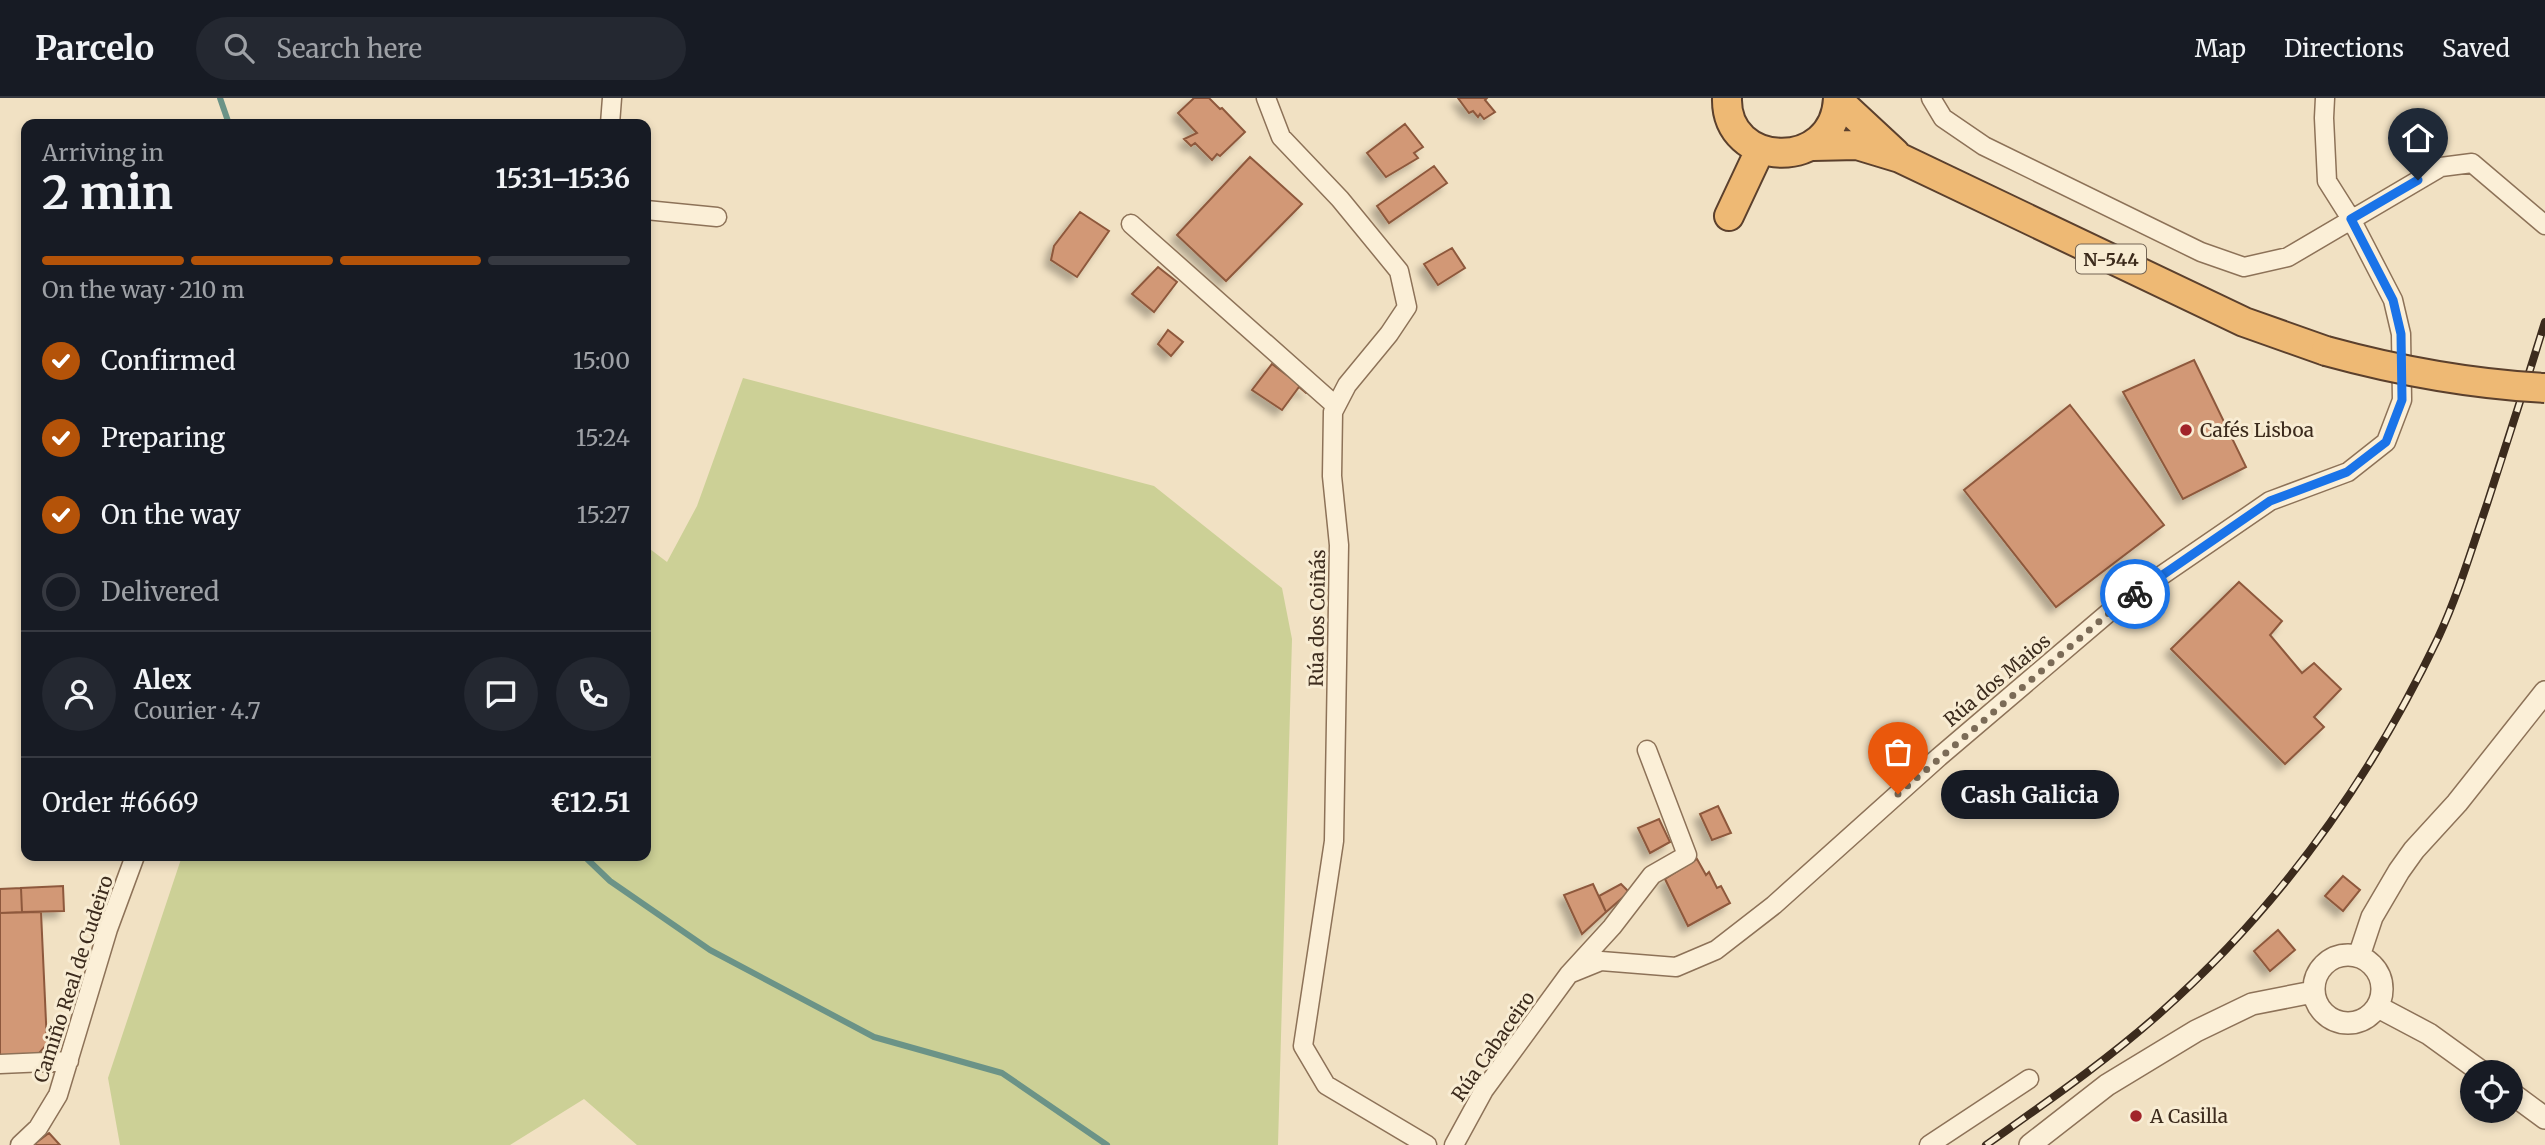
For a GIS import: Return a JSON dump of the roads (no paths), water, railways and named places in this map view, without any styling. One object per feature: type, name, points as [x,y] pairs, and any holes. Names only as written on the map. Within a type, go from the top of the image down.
[{"type":"highway","name":"N-544","points":[[1813,146],[1832,125],[1838,99]]},
{"type":"highway","name":"N-544","points":[[1838,99],[1900,158]]},
{"type":"highway","points":[[1724,100],[1732,122],[1741,135],[1760,150],[1729,216]]},
{"type":"highway","name":"N-544","points":[[1760,150],[1783,154],[1813,146],[1857,145],[1900,158],[2245,322],[2326,351],[2392,369],[2456,380],[2545,388]]},
{"type":"street","points":[[610,119],[612,98]]},
{"type":"street","name":"Rúa dos Coiñás","points":[[1266,98],[1281,137],[1340,199],[1399,271],[1407,307],[1389,334],[1347,385],[1333,412],[1332,476],[1339,545],[1334,841],[1303,1046],[1326,1085],[1427,1145]]},
{"type":"street","points":[[1931,98],[1942,118],[1984,146],[2202,252],[2244,267],[2288,257],[2441,167],[2472,163],[2545,225]]},
{"type":"street","points":[[2325,98],[2327,181],[2351,219]]},
{"type":"street","points":[[651,210],[717,217]]},
{"type":"street","name":"Rúa dos Maios","points":[[1569,974],[1601,961],[1676,967],[1716,950],[1774,905],[1939,757],[2115,608],[2270,501],[2347,472],[2386,442],[2402,400],[2401,334],[2393,300],[2351,219]]},
{"type":"street","points":[[1131,224],[1336,406]]},
{"type":"street","points":[[2358,956],[2372,917],[2399,871],[2414,850],[2458,803],[2545,692]]},
{"type":"street","name":"Rúa Cabaceiro","points":[[1454,1145],[1484,1090],[1569,974],[1612,927],[1652,875],[1687,855],[1647,750]]},
{"type":"street","name":"Camiño Real de Cudeiro","points":[[20,1145],[38,1129],[58,1095],[108,929],[133,861]]},
{"type":"street","points":[[2342,955],[2358,956],[2372,964],[2380,977],[2382,992],[2378,1007],[2366,1019],[2341,1023],[2332,1020],[2319,1009],[2313,992],[2316,976],[2326,962],[2342,955]]},
{"type":"street","points":[[2030,1145],[2107,1085],[2196,1031],[2252,1004],[2313,992]]},
{"type":"street","points":[[2378,1007],[2422,1029],[2465,1060]]},
{"type":"street","points":[[0,1064],[69,1061]]},
{"type":"street","points":[[1929,1145],[2029,1079]]},
{"type":"street","points":[[2523,1102],[2545,1118]]},
{"type":"waterway","points":[[220,98],[227,119]]},
{"type":"waterway","points":[[589,861],[610,881],[710,950],[874,1037],[1002,1073],[1107,1145]]},
{"type":"railway","points":[[1986,1145],[2117,1049],[2202,974],[2281,887],[2351,792],[2411,691],[2445,622],[2487,504],[2545,322]]},
{"type":"place","name":"Cafés Lisboa","points":[[2186,430]]},
{"type":"place","name":"Cash Galicia","points":[[1898,794]]},
{"type":"place","name":"A Casilla","points":[[2136,1116]]}]
